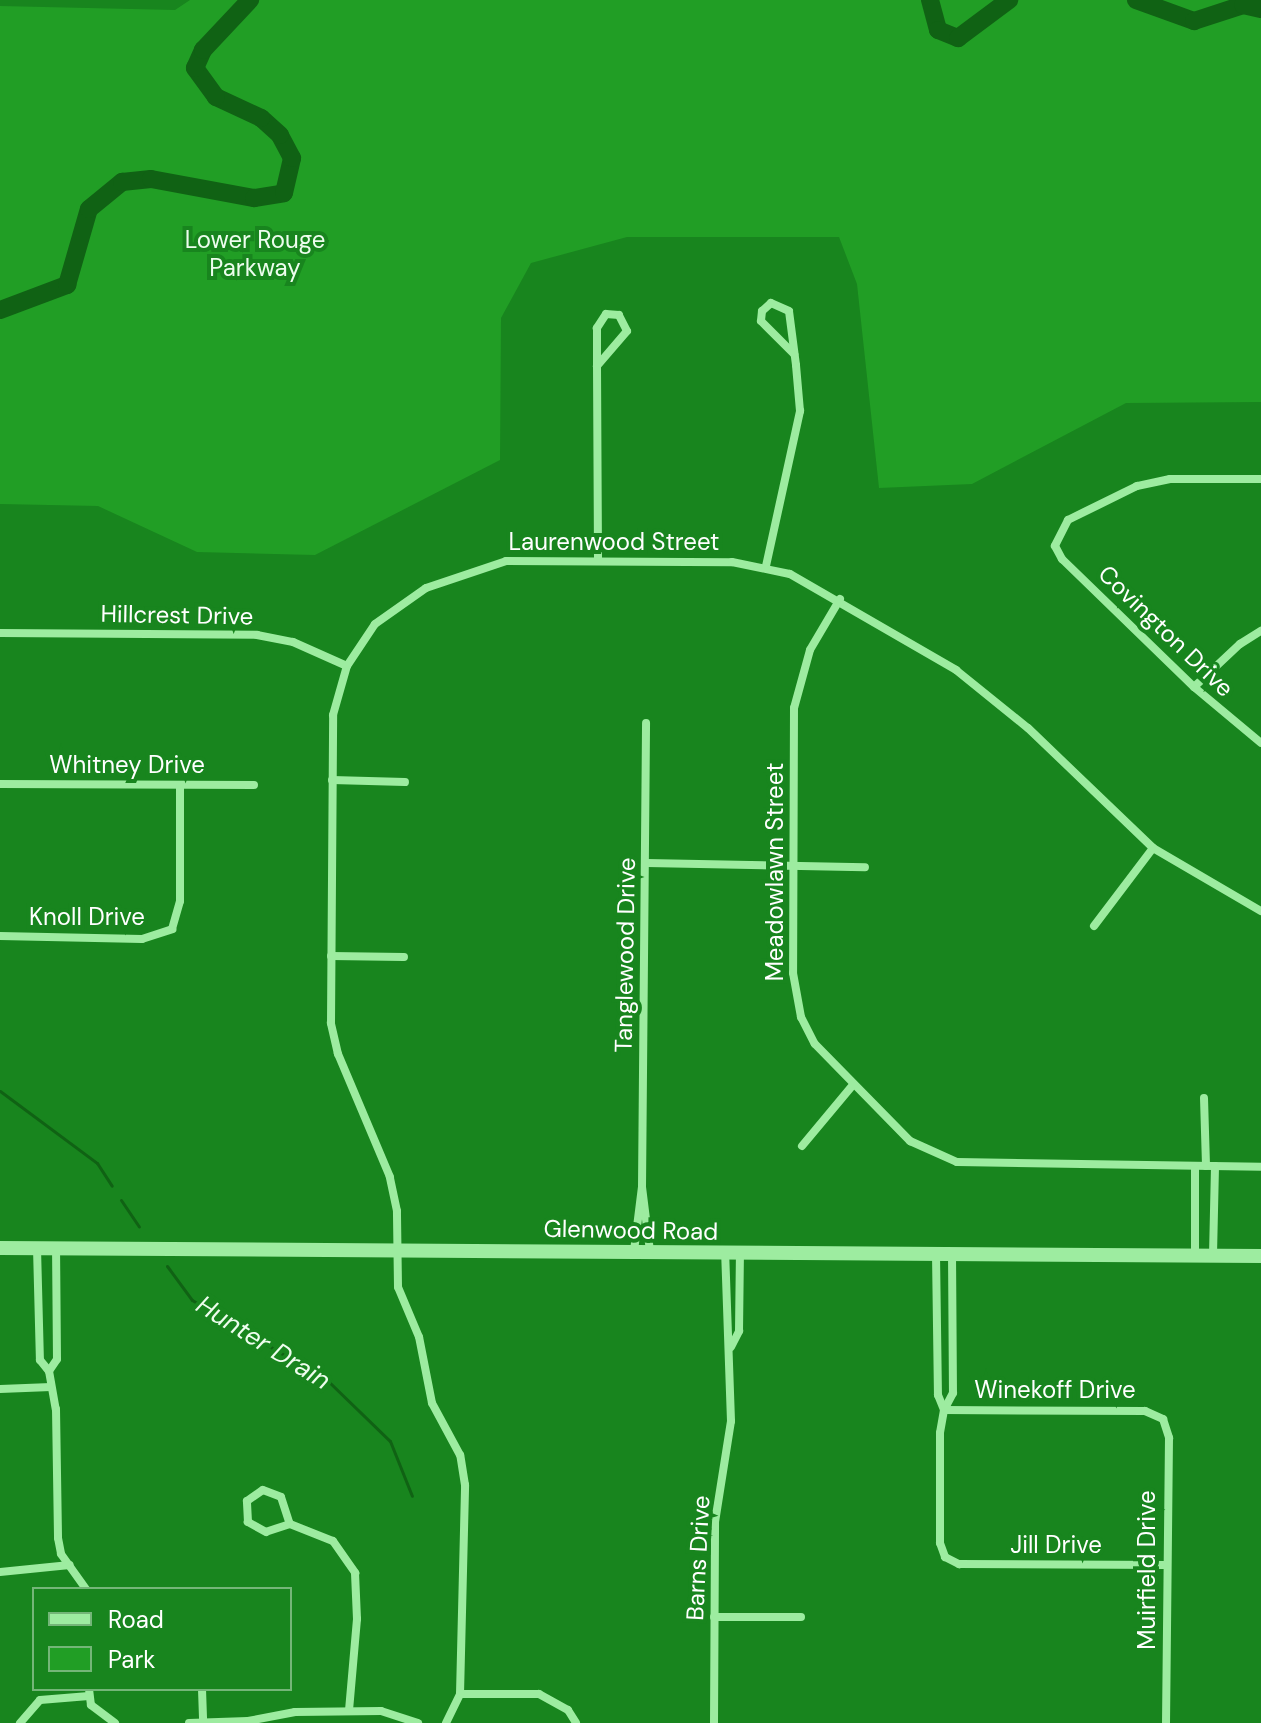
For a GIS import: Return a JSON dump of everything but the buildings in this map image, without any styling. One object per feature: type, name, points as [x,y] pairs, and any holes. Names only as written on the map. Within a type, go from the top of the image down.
[{"type":"street","points":[[766,566],[798,429],[794,354],[789,311],[771,303],[762,311],[763,326],[794,354]]},
{"type":"street","points":[[597,366],[625,336],[626,325],[619,315],[606,314],[598,323],[597,366],[598,560]]},
{"type":"street","name":"Covington Drive","points":[[1261,479],[1170,479],[1137,486],[1073,516],[1056,540],[1062,559],[1194,687],[1261,743]]},
{"type":"street","name":"Laurenwood Street","points":[[460,1694],[465,1485],[460,1455],[427,1386],[419,1337],[398,1287],[390,1177],[334,1041],[331,956],[334,707],[347,666],[387,612],[446,579],[506,561],[598,560],[766,566],[840,599],[987,694],[1153,848],[1261,911]]},
{"type":"street","name":"Meadowlawn Street","points":[[840,599],[810,650],[796,696],[794,864],[798,1007],[815,1044],[852,1086],[910,1141],[957,1162],[1261,1167]]},
{"type":"street","points":[[1194,687],[1240,644],[1261,631]]},
{"type":"street","name":"Hillcrest Drive","points":[[0,633],[257,635],[293,642],[347,666]]},
{"type":"street","name":"Tanglewood Drive","points":[[634,1251],[642,1187],[646,723]]},
{"type":"street","points":[[332,780],[405,782]]},
{"type":"street","name":"Whitney Drive","points":[[0,784],[254,785]]},
{"type":"street","name":"Knoll Drive","points":[[0,936],[142,939],[172,929],[180,901],[180,786]]},
{"type":"street","points":[[1094,926],[1153,848]]},
{"type":"street","points":[[647,863],[865,867]]},
{"type":"street","points":[[331,956],[404,957]]},
{"type":"street","points":[[802,1146],[852,1086]]},
{"type":"street","points":[[1204,1098],[1213,1255]]},
{"type":"street","points":[[1195,1166],[1195,1255]]},
{"type":"street","name":"Tanglewood Drive","points":[[642,1187],[650,1251]]},
{"type":"street","name":"Glenwood Road","points":[[0,1248],[1261,1256]]},
{"type":"street","points":[[37,1248],[40,1360],[49,1371],[56,1409],[58,1538],[85,1587]]},
{"type":"street","points":[[49,1371],[57,1359],[56,1248]]},
{"type":"street","name":"Barns Drive","points":[[714,1723],[715,1522],[730,1435],[731,1347],[724,1331],[732,1253]]},
{"type":"street","name":"Barns Drive","points":[[731,1347],[739,1331],[732,1253]]},
{"type":"street","points":[[944,1410],[953,1393],[952,1253]]},
{"type":"street","points":[[936,1254],[938,1395],[944,1410]]},
{"type":"street","points":[[37,1316],[56,1315]]},
{"type":"street","points":[[0,1389],[51,1387]]},
{"type":"street","name":"Winekoff Drive","points":[[944,1410],[1145,1411],[1163,1419]]},
{"type":"street","name":"Jill Drive","points":[[944,1410],[940,1536],[947,1559],[959,1564],[1167,1565]]},
{"type":"street","name":"Muirfield Drive","points":[[1163,1419],[1169,1438],[1166,1723]]},
{"type":"street","points":[[290,1524],[285,1502],[276,1492],[263,1490],[247,1501],[245,1515],[259,1531],[290,1524],[333,1541],[355,1573],[357,1619],[349,1711]]},
{"type":"street","points":[[0,1572],[70,1565]]},
{"type":"street","points":[[714,1617],[801,1617]]},
{"type":"street","points":[[202,1691],[203,1722]]},
{"type":"street","points":[[20,1723],[40,1700],[89,1693],[91,1705],[115,1723]]},
{"type":"street","points":[[446,1723],[460,1694],[539,1694],[568,1710],[576,1723]]},
{"type":"street","points":[[189,1723],[248,1722],[295,1712],[349,1711],[391,1712],[418,1723]]},
{"type":"green space","name":"Lower Rouge Parkway","points":[[190,0],[1261,0],[1261,402],[1126,403],[972,484],[879,488],[857,284],[839,237],[627,237],[531,263],[501,318],[500,460],[315,555],[197,552],[98,506],[0,504],[0,6],[175,10]]},
{"type":"waterway","points":[[0,310],[67,285],[89,209],[122,182],[151,179],[254,198],[284,193],[292,158],[280,135],[261,118],[216,97],[195,68],[203,50],[250,0]]},
{"type":"waterway","points":[[930,0],[938,30],[958,38],[1009,0]]},
{"type":"waterway","points":[[1136,0],[1194,21],[1243,5],[1261,9]]},
{"type":"waterway","name":"Hunter Drain","points":[[0,1091],[97,1163],[112,1186]]},
{"type":"waterway","name":"Hunter Drain","points":[[121,1200],[139,1227]]},
{"type":"waterway","name":"Hunter Drain","points":[[167,1266],[192,1300],[328,1381],[390,1441],[412,1496]]}]
